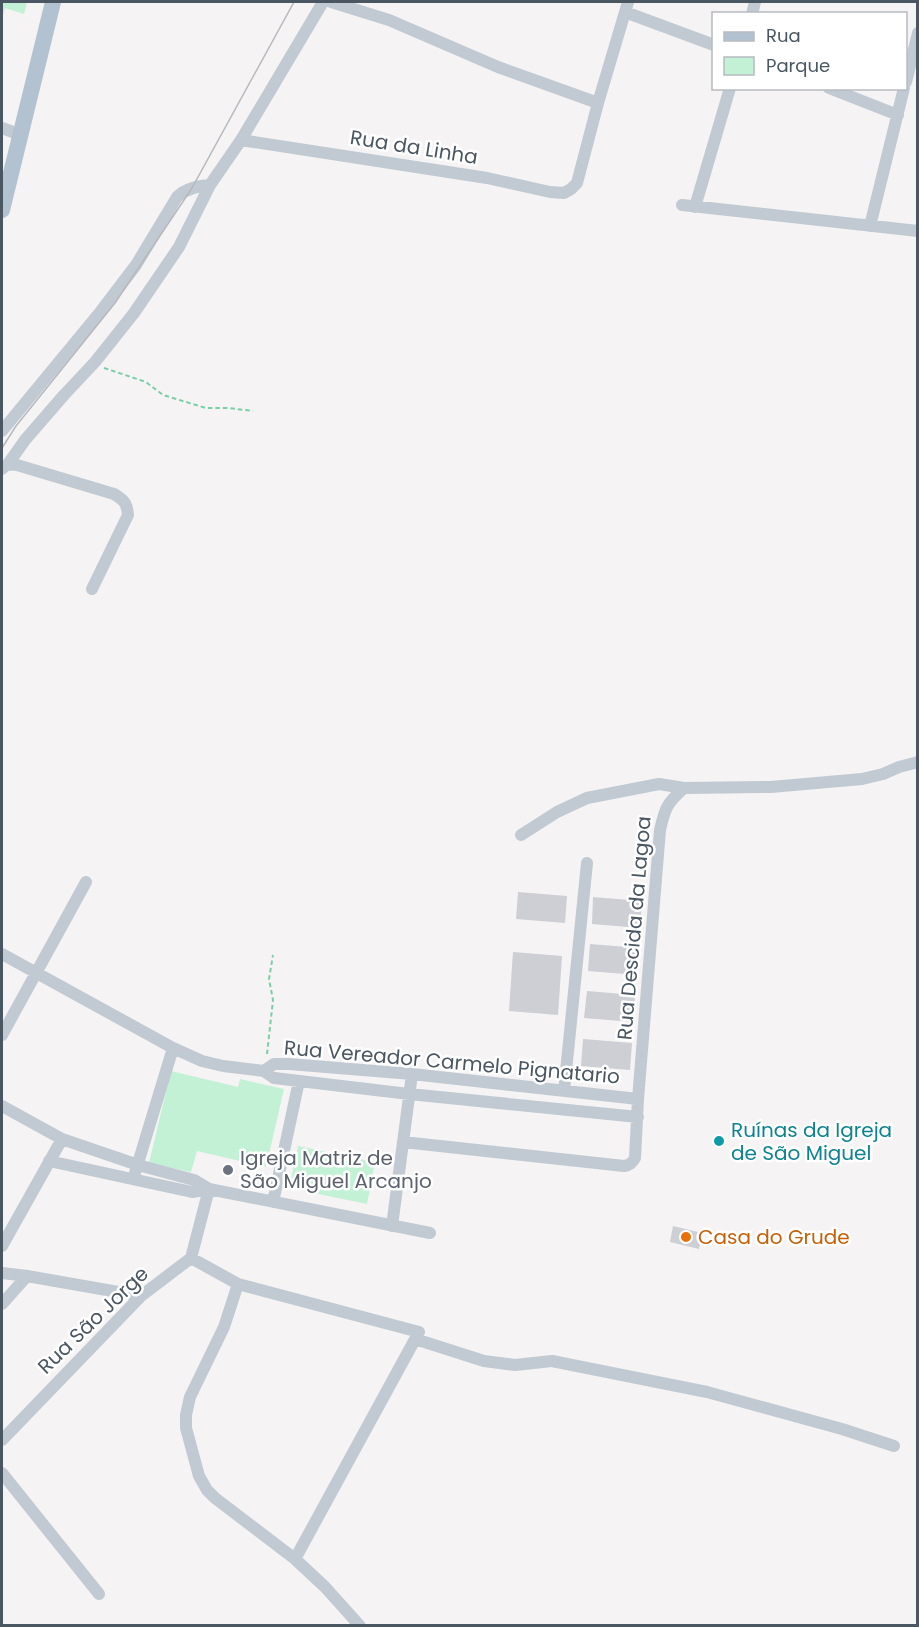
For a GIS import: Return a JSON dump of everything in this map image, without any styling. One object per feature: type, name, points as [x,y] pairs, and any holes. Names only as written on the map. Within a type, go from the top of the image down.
[{"type":"main road","points":[[2,210],[53,2]]},
{"type":"street","points":[[5,467],[25,440],[93,365],[135,313],[178,247],[210,185],[241,140],[323,2]]},
{"type":"street","points":[[331,2],[389,20],[498,67],[598,103],[626,7],[712,44]]},
{"type":"street","points":[[907,80],[914,63],[918,33]]},
{"type":"street","points":[[696,207],[729,90]]},
{"type":"street","points":[[834,90],[898,115]]},
{"type":"street","points":[[870,226],[904,90]]},
{"type":"street","name":"Rua da Linha","points":[[241,140],[487,178],[564,193],[577,183],[598,103]]},
{"type":"street","points":[[2,128],[21,135]]},
{"type":"street","points":[[2,431],[101,312],[136,265],[177,197],[182,192],[198,186],[210,185]]},
{"type":"street","points":[[682,205],[918,231]]},
{"type":"street","points":[[5,467],[16,465],[114,494],[124,501],[128,515],[92,589]]},
{"type":"street","points":[[521,835],[556,812],[587,798],[659,784],[684,788],[771,787],[862,779],[918,762]]},
{"type":"street","name":"Rua Descida da Lagoa","points":[[402,1142],[630,1165],[635,1158],[660,830],[664,810],[673,797],[684,788]]},
{"type":"street","points":[[564,1091],[587,863]]},
{"type":"street","points":[[2,1035],[86,882]]},
{"type":"street","name":"Rua Vereador Carmelo Pignatario","points":[[2,954],[173,1048],[222,1066],[264,1071],[274,1078],[638,1117]]},
{"type":"street","points":[[133,1179],[173,1048]]},
{"type":"street","name":"Rua Vereador Carmelo Pignatario","points":[[264,1071],[274,1064],[289,1064],[412,1074],[638,1099]]},
{"type":"street","points":[[392,1226],[412,1074]]},
{"type":"street","points":[[273,1202],[299,1081]]},
{"type":"street","points":[[2,1106],[62,1139],[138,1166],[194,1180],[209,1190]]},
{"type":"street","points":[[2,1246],[62,1139]]},
{"type":"street","points":[[49,1161],[192,1192],[209,1190],[430,1233]]},
{"type":"street","points":[[209,1190],[191,1258],[238,1284],[419,1332],[295,1559]]},
{"type":"street","name":"Rua São Jorge","points":[[2,1440],[141,1296],[191,1258]]},
{"type":"street","points":[[2,1273],[141,1296]]},
{"type":"street","points":[[2,1304],[27,1276]]},
{"type":"street","points":[[238,1284],[224,1327],[190,1397],[186,1414],[186,1428],[199,1476],[215,1498],[295,1559],[325,1587],[360,1626]]},
{"type":"street","points":[[415,1340],[484,1361],[515,1365],[552,1361],[707,1392],[842,1429],[894,1446]]},
{"type":"street","points":[[2,1473],[99,1594]]},
{"type":"path","points":[[93,365],[146,382],[163,395],[206,408],[253,411]]},
{"type":"path","points":[[264,1071],[273,1000],[269,979],[273,955]]},
{"type":"green space","points":[[2,2],[27,2],[24,14],[5,8],[2,19]]},
{"type":"green space","points":[[171,1071],[238,1087],[240,1079],[284,1089],[266,1167],[197,1151],[191,1172],[149,1163]]},
{"type":"green space","points":[[298,1146],[375,1162],[367,1204],[289,1188]]},
{"type":"building","points":[[518,892],[567,896],[565,923],[516,919]]},
{"type":"building","points":[[593,897],[642,901],[640,928],[592,924]]},
{"type":"building","points":[[590,944],[639,948],[637,975],[588,971]]},
{"type":"building","points":[[513,952],[562,956],[558,1015],[509,1011]]},
{"type":"building","points":[[587,991],[635,995],[633,1022],[584,1018]]},
{"type":"building","points":[[583,1039],[632,1043],[630,1070],[581,1066]]},
{"type":"building","name":"Casa do Grude","points":[[673,1226],[702,1233],[699,1249],[670,1242]]},
{"type":"tram line","points":[[2,448],[16,426],[115,303],[192,188],[294,2]]},
{"type":"place","name":"Ruínas da Igreja de São Miguel","points":[[719,1141]]},
{"type":"place","name":"Igreja Matriz de São Miguel Arcanjo","points":[[228,1170]]},
{"type":"place","name":"Casa do Grude","points":[[686,1237]]}]
